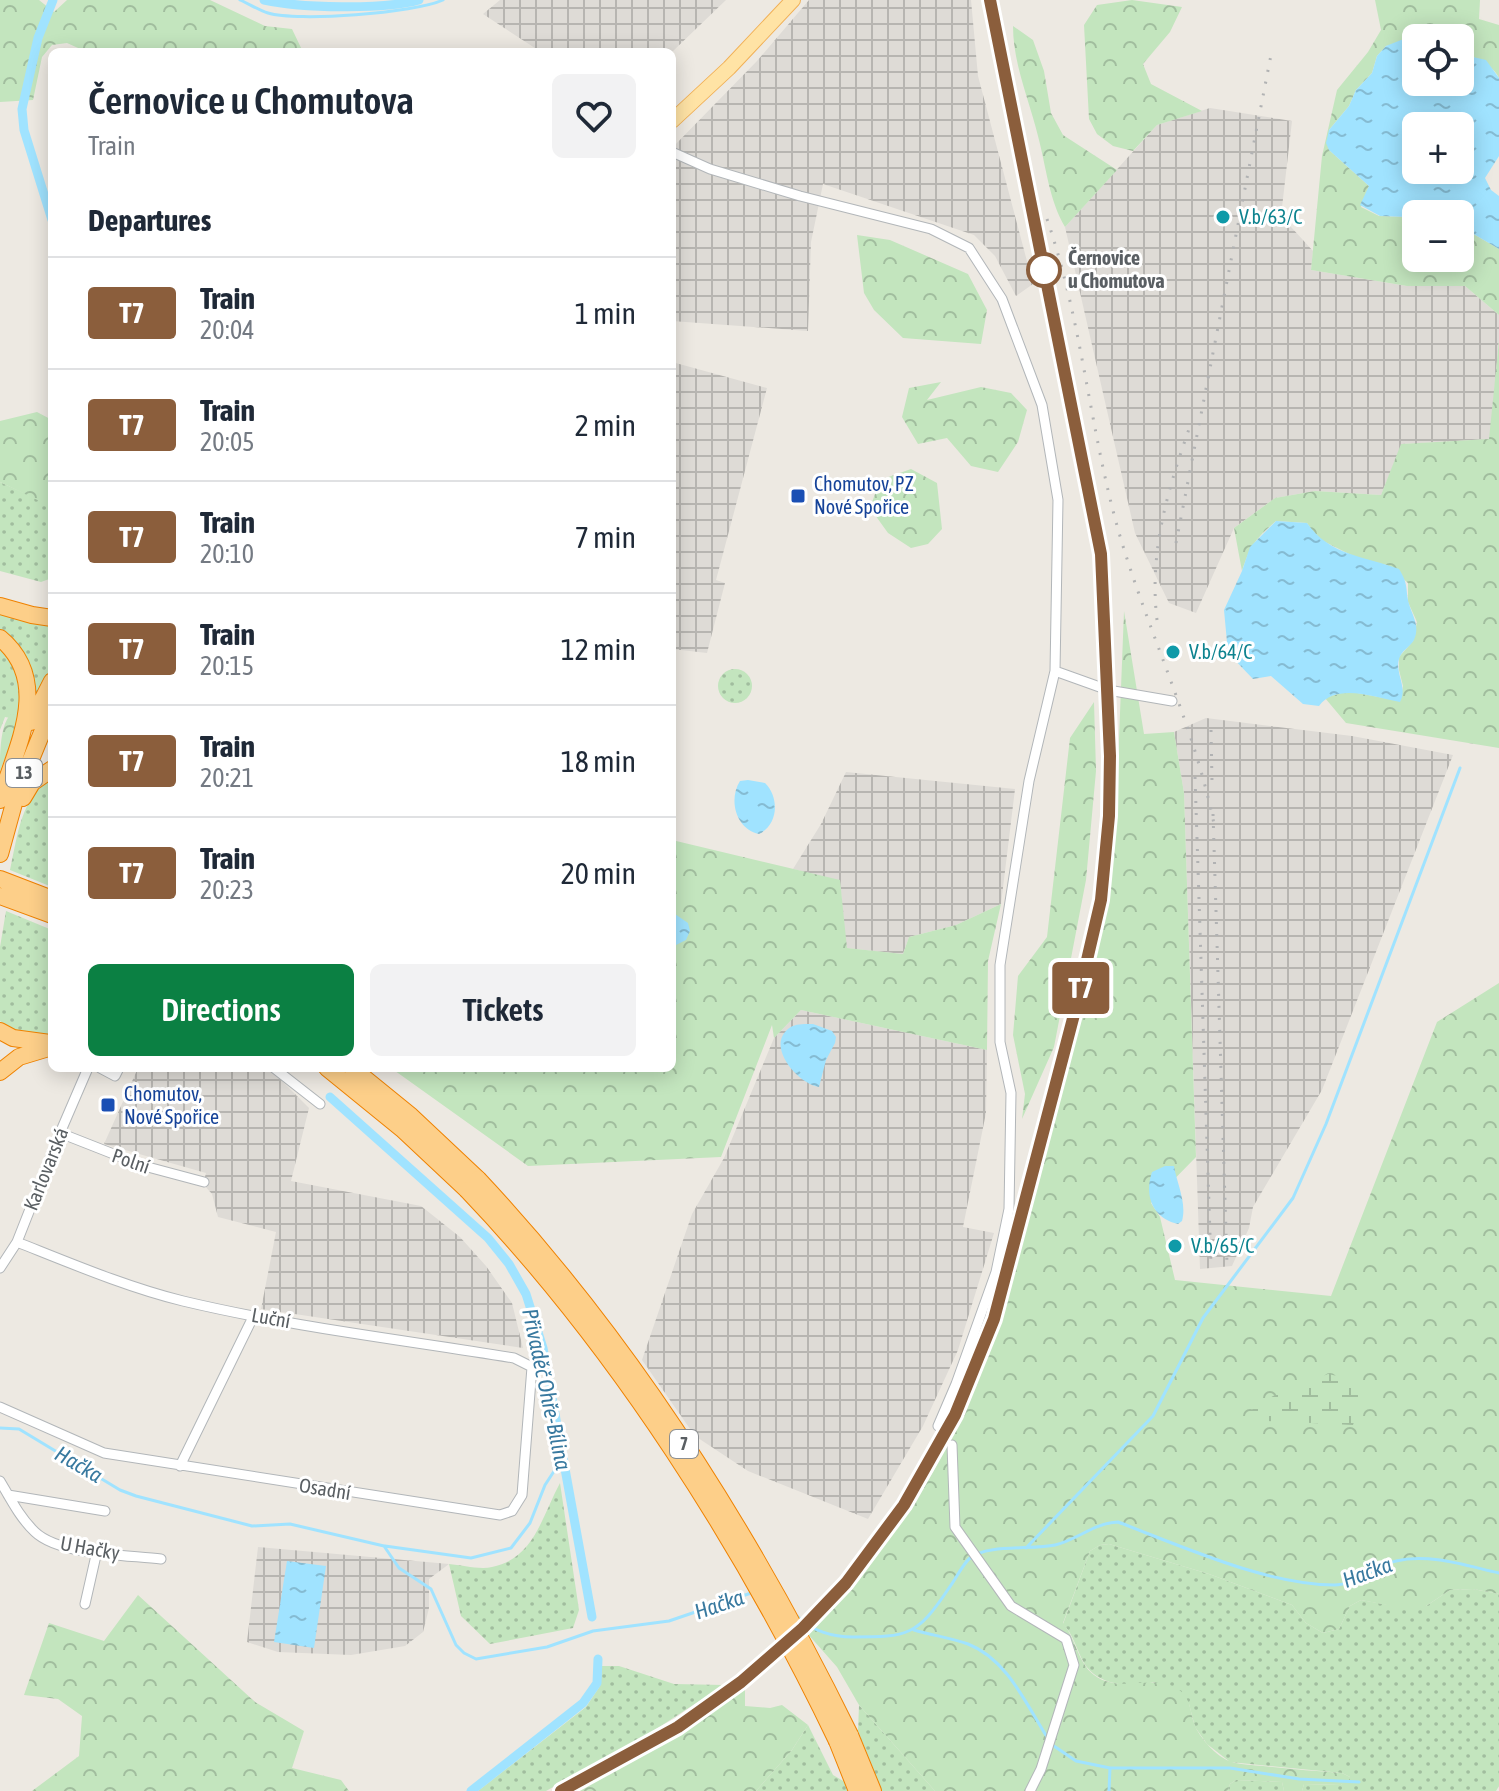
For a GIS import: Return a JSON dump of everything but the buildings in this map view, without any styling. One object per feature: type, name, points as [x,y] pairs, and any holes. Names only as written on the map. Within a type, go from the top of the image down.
[{"type":"highway","points":[[0,606],[48,617]]},
{"type":"highway","points":[[0,638],[20,662],[28,690],[25,722],[15,757]]},
{"type":"highway","name":"13","points":[[0,800],[15,757],[48,689]]},
{"type":"highway","name":"13","points":[[2,847],[16,796],[48,718]]},
{"type":"highway","points":[[2,847],[32,783],[48,772]]},
{"type":"highway","points":[[0,879],[48,909]]},
{"type":"highway","points":[[0,896],[48,910]]},
{"type":"highway","points":[[0,1031],[13,1038],[48,1044]]},
{"type":"highway","points":[[0,1072],[19,1057],[48,1046]]},
{"type":"highway","name":"7","points":[[332,1072],[472,1185]]},
{"type":"highway","name":"7","points":[[357,1072],[411,1116],[472,1185],[567,1306],[666,1443],[761,1597],[873,1791]]},
{"type":"highway","name":"7","points":[[844,1738],[857,1791]]},
{"type":"main road","points":[[676,117],[729,68],[793,0]]},
{"type":"street","points":[[676,154],[710,169],[770,187],[931,229],[969,248],[1002,299],[1042,405],[1058,500],[1055,671],[1029,781],[1000,965],[1000,1042],[1011,1093],[1009,1209],[996,1272],[938,1426]]},
{"type":"street","points":[[1055,671],[1108,690],[1172,701]]},
{"type":"street","name":"Karlovarská","points":[[0,1268],[17,1242],[86,1072]]},
{"type":"street","points":[[279,1072],[320,1104]]},
{"type":"street","name":"Polní","points":[[60,1133],[144,1166],[204,1182]]},
{"type":"street","name":"Luční","points":[[17,1242],[46,1255],[181,1301],[514,1358],[532,1367]]},
{"type":"street","points":[[180,1466],[254,1315]]},
{"type":"street","name":"Osadní","points":[[0,1407],[104,1453],[500,1515],[507,1514],[519,1504],[522,1495],[532,1367]]},
{"type":"street","points":[[952,1445],[955,1527],[1011,1606],[1066,1639],[1074,1665],[1041,1769],[1030,1791]]},
{"type":"street","name":"U Hačky","points":[[0,1481],[37,1535],[59,1545],[161,1559]]},
{"type":"street","points":[[8,1495],[105,1511]]},
{"type":"street","points":[[85,1604],[97,1551]]},
{"type":"shaded area","points":[[500,0],[726,0],[676,48],[535,48],[483,14]]},
{"type":"shaded area","points":[[809,0],[971,0],[978,76],[1033,284],[1016,296],[995,256],[974,235],[823,184],[811,242],[808,331],[676,321],[676,144],[757,61]]},
{"type":"shaded area","points":[[1210,108],[1292,121],[1281,216],[1313,251],[1311,270],[1407,286],[1465,286],[1499,315],[1499,340],[1490,439],[1402,444],[1381,495],[1315,491],[1275,498],[1234,528],[1196,613],[1169,603],[1135,533],[1065,227],[1157,125]]},
{"type":"shaded area","points":[[676,363],[767,388],[716,580],[725,583],[707,653],[676,649]]},
{"type":"shaded area","points":[[1206,718],[1352,736],[1453,755],[1322,1090],[1253,1207],[1249,1228],[1232,1266],[1200,1269],[1184,793],[1174,732]]},
{"type":"shaded area","points":[[846,772],[1015,789],[1001,904],[956,925],[909,937],[903,954],[846,948],[840,881],[793,869],[821,824]]},
{"type":"shaded area","points":[[801,1010],[987,1050],[986,1113],[963,1227],[994,1233],[958,1350],[923,1426],[868,1519],[748,1471],[695,1436],[642,1360],[692,1214],[724,1158],[774,1038]]},
{"type":"shaded area","points":[[136,1072],[273,1072],[309,1108],[291,1181],[421,1206],[460,1237],[486,1266],[512,1303],[523,1348],[261,1309],[276,1232],[218,1217],[212,1194],[203,1184],[206,1173],[104,1144]]},
{"type":"shaded area","points":[[258,1547],[449,1564],[429,1579],[429,1608],[423,1632],[405,1646],[351,1655],[278,1652],[247,1642]]},
{"type":"green space","points":[[0,0],[39,0],[54,12],[67,0],[210,0],[265,26],[292,29],[301,48],[78,48],[67,43],[52,45],[42,57],[33,100],[0,102]]},
{"type":"green space","points":[[1132,0],[1182,7],[1170,32],[1143,64],[1151,84],[1202,111],[1157,125],[1133,151],[1113,146],[1097,134],[1089,119],[1084,25],[1097,5]]},
{"type":"green space","points":[[1375,0],[1480,0],[1479,19],[1499,25],[1499,78],[1492,69],[1474,58],[1474,24],[1402,24],[1402,42],[1386,46],[1377,56],[1372,73],[1356,90],[1349,106],[1329,130],[1329,150],[1369,186],[1361,207],[1379,216],[1402,217],[1402,272],[1474,272],[1474,234],[1499,249],[1499,315],[1465,286],[1407,286],[1311,270],[1322,156],[1337,90],[1368,52],[1381,30]]},
{"type":"green space","points":[[1013,26],[1033,40],[1044,71],[1051,113],[1063,135],[1117,170],[1065,227],[1052,194],[1019,68]]},
{"type":"green space","points":[[857,235],[890,240],[968,274],[987,310],[981,344],[903,338],[874,310],[864,293]]},
{"type":"green space","points":[[1499,340],[1499,748],[1346,723],[1325,698],[1347,691],[1400,701],[1403,686],[1399,657],[1413,641],[1417,622],[1408,602],[1408,583],[1387,565],[1361,560],[1317,538],[1307,523],[1276,521],[1254,543],[1242,571],[1234,528],[1275,498],[1315,491],[1381,495],[1401,444],[1489,439]]},
{"type":"green space","points":[[941,382],[927,400],[981,387],[1011,393],[1027,410],[1018,442],[998,472],[971,466],[947,438],[918,444],[902,417],[909,388]]},
{"type":"green space","points":[[37,412],[48,418],[48,505],[0,482],[0,421]]},
{"type":"green space","points":[[911,469],[937,483],[942,529],[928,544],[911,548],[888,533],[870,508],[880,480]]},
{"type":"green space","points":[[0,482],[48,504],[48,579],[41,582],[0,571]]},
{"type":"green space","points":[[1124,611],[1144,734],[1174,732],[1184,793],[1196,1157],[1151,1203],[1160,1217],[1175,1280],[1331,1296],[1437,1022],[1499,983],[1499,1594],[1473,1589],[1450,1590],[1426,1606],[1402,1608],[1361,1600],[1350,1606],[1339,1629],[1323,1633],[1306,1623],[1292,1605],[1209,1574],[1109,1544],[1100,1545],[1090,1551],[1063,1623],[1094,1675],[1114,1683],[1156,1683],[1176,1688],[1188,1701],[1200,1735],[1227,1760],[1342,1773],[1350,1777],[1349,1780],[1341,1785],[1304,1784],[1302,1791],[1284,1791],[1282,1782],[1236,1780],[1230,1784],[1228,1791],[935,1791],[859,1705],[837,1667],[807,1633],[851,1587],[882,1548],[933,1472],[976,1387],[1010,1290],[1070,1063],[1108,901],[1116,816]]},
{"type":"green space","points":[[0,613],[48,624],[48,673],[33,698],[0,632]]},
{"type":"green space","points":[[0,645],[19,673],[20,720],[5,717],[0,730]]},
{"type":"green space","points":[[735,669],[747,674],[752,686],[747,698],[735,703],[723,698],[718,686],[723,674]]},
{"type":"green space","points":[[1094,702],[1096,771],[1086,880],[1054,1047],[1022,1119],[1025,1094],[1013,1035],[1018,976],[1047,937],[1070,738]]},
{"type":"green space","points":[[12,713],[20,720],[0,771],[3,731]]},
{"type":"green space","points":[[48,779],[48,885],[10,870],[22,818],[41,785]]},
{"type":"green space","points":[[676,841],[840,880],[847,948],[903,954],[909,937],[956,925],[1001,904],[988,961],[987,1050],[801,1010],[774,1038],[772,1025],[721,1157],[528,1166],[397,1072],[676,1072]]},
{"type":"green space","points":[[6,911],[48,928],[48,1036],[15,1032],[0,1021],[0,947]]},
{"type":"green space","points":[[1328,1374],[1356,1380],[1361,1388],[1353,1425],[1248,1420],[1247,1413],[1273,1396]]},
{"type":"green space","points":[[560,1483],[579,1610],[573,1628],[490,1644],[461,1616],[449,1564],[487,1568],[518,1555],[535,1534]]},
{"type":"green space","points":[[1109,1544],[1209,1574],[1292,1605],[1306,1623],[1323,1633],[1339,1629],[1350,1606],[1361,1600],[1389,1605],[1426,1606],[1450,1590],[1473,1589],[1499,1594],[1499,1786],[1496,1791],[1302,1791],[1304,1784],[1341,1785],[1350,1777],[1342,1773],[1230,1762],[1207,1744],[1195,1727],[1189,1704],[1154,1682],[1125,1685],[1106,1681],[1084,1663],[1063,1624],[1090,1551]]},
{"type":"green space","points":[[138,1595],[255,1702],[304,1731],[292,1768],[341,1780],[349,1791],[32,1791],[79,1756],[82,1716],[58,1699],[24,1695],[49,1623],[104,1641]]},
{"type":"green space","points":[[602,1666],[619,1666],[674,1684],[724,1685],[647,1735],[546,1791],[478,1791],[586,1707],[600,1686]]},
{"type":"green space","points":[[745,1687],[745,1706],[770,1708],[782,1705],[808,1725],[792,1750],[756,1791],[576,1791],[682,1732]]},
{"type":"green space","points":[[859,1705],[935,1791],[882,1791],[858,1731]]},
{"type":"green space","points":[[808,1725],[833,1775],[845,1782],[848,1791],[756,1791],[792,1750]]},
{"type":"green space","points":[[1236,1780],[1282,1782],[1284,1791],[1228,1791],[1230,1784]]},
{"type":"water","points":[[1402,40],[1402,96],[1474,96],[1474,57],[1486,60],[1499,78],[1499,156],[1485,178],[1491,190],[1499,196],[1499,249],[1474,234],[1474,200],[1402,200],[1402,217],[1380,216],[1360,205],[1369,186],[1329,150],[1326,143],[1329,130],[1349,106],[1356,90],[1372,73],[1377,56],[1386,46]]},
{"type":"water","points":[[1276,521],[1307,523],[1316,534],[1337,549],[1399,569],[1406,583],[1416,630],[1414,640],[1399,659],[1403,691],[1400,702],[1346,693],[1327,699],[1319,706],[1303,704],[1271,676],[1253,679],[1228,653],[1224,610],[1250,547]]},
{"type":"water","points":[[740,781],[765,783],[775,803],[770,824],[759,834],[745,826],[736,813],[736,789]]},
{"type":"water","points":[[676,915],[688,923],[690,931],[686,940],[676,945]]},
{"type":"water","points":[[813,1024],[832,1031],[836,1037],[819,1087],[794,1072],[787,1064],[781,1045],[782,1037],[791,1027]]},
{"type":"water","points":[[1174,1166],[1181,1194],[1183,1214],[1178,1224],[1162,1217],[1150,1197],[1152,1172]]},
{"type":"water","points":[[287,1561],[326,1566],[314,1648],[274,1642]]},
{"type":"waterway","name":"Přivaděč Ohře-Bílina","points":[[48,207],[24,130],[22,109],[38,38],[53,0]]},
{"type":"waterway","points":[[240,0],[268,13],[304,17],[408,9],[443,0]]},
{"type":"waterway","name":"Přivaděč Ohře-Bílina","points":[[264,0],[342,7],[419,0]]},
{"type":"waterway","points":[[1026,1548],[1153,1416],[1203,1318],[1293,1198],[1326,1124],[1460,768]]},
{"type":"waterway","name":"Přivaděč Ohře-Bílina","points":[[330,1097],[488,1238],[509,1264],[526,1294],[543,1348],[592,1617]]},
{"type":"waterway","name":"Hačka","points":[[0,1428],[19,1429],[120,1490],[136,1496],[252,1526],[290,1524],[384,1546],[399,1568],[431,1589],[456,1645],[476,1659],[547,1647],[593,1631],[669,1621],[754,1592]]},
{"type":"waterway","points":[[385,1546],[471,1558],[511,1548],[530,1523],[545,1485],[562,1459]]},
{"type":"waterway","name":"Hačka","points":[[797,1616],[816,1629],[838,1636],[899,1634],[919,1625],[928,1616],[964,1564],[977,1554],[998,1549],[1055,1545],[1101,1525],[1118,1522],[1224,1562],[1281,1579],[1308,1583],[1342,1584],[1388,1563],[1409,1559],[1448,1561],[1499,1573]]},
{"type":"waterway","points":[[914,1630],[968,1644],[994,1660],[1014,1684],[1047,1737]]},
{"type":"waterway","name":"Přivaděč Ohře-Bílina","points":[[471,1791],[583,1703],[597,1683],[598,1659]]},
{"type":"waterway","points":[[1051,1744],[1076,1761],[1110,1768],[1109,1791]]},
{"type":"waterway","points":[[1110,1768],[1230,1768],[1299,1779],[1359,1782]]},
{"type":"railway","points":[[561,1791],[678,1727],[741,1682],[803,1628],[846,1583],[904,1505],[955,1415],[994,1319],[1083,980],[1101,900],[1109,816],[1110,756],[1101,554],[990,0]]},
{"type":"railway","points":[[1176,543],[1271,55]]},
{"type":"railway","points":[[1047,219],[1077,332],[1116,522],[1194,747],[1214,824]]},
{"type":"railway","points":[[1157,620],[1156,571],[1162,523],[1189,429]]},
{"type":"railway","points":[[1211,730],[1212,782]]},
{"type":"railway","points":[[1195,777],[1211,1266]]},
{"type":"railway","points":[[1213,814],[1227,1265]]},
{"type":"train","name":"T7","points":[[561,1791],[678,1727],[741,1682],[803,1628],[846,1583],[904,1505],[955,1415],[994,1319],[1076,1007],[1101,900],[1107,857],[1110,756],[1101,554],[990,0]]},
{"type":"place","name":"V.b/63/C","points":[[1223,217]]},
{"type":"place","name":"Černovice u Chomutova","points":[[1044,270]]},
{"type":"place","name":"Chomutov, PZ Nové Spořice","points":[[798,496]]},
{"type":"place","name":"V.b/64/C","points":[[1173,652]]},
{"type":"place","name":"Chomutov, Nové Spořice","points":[[108,1105]]},
{"type":"place","name":"V.b/65/C","points":[[1175,1246]]}]
